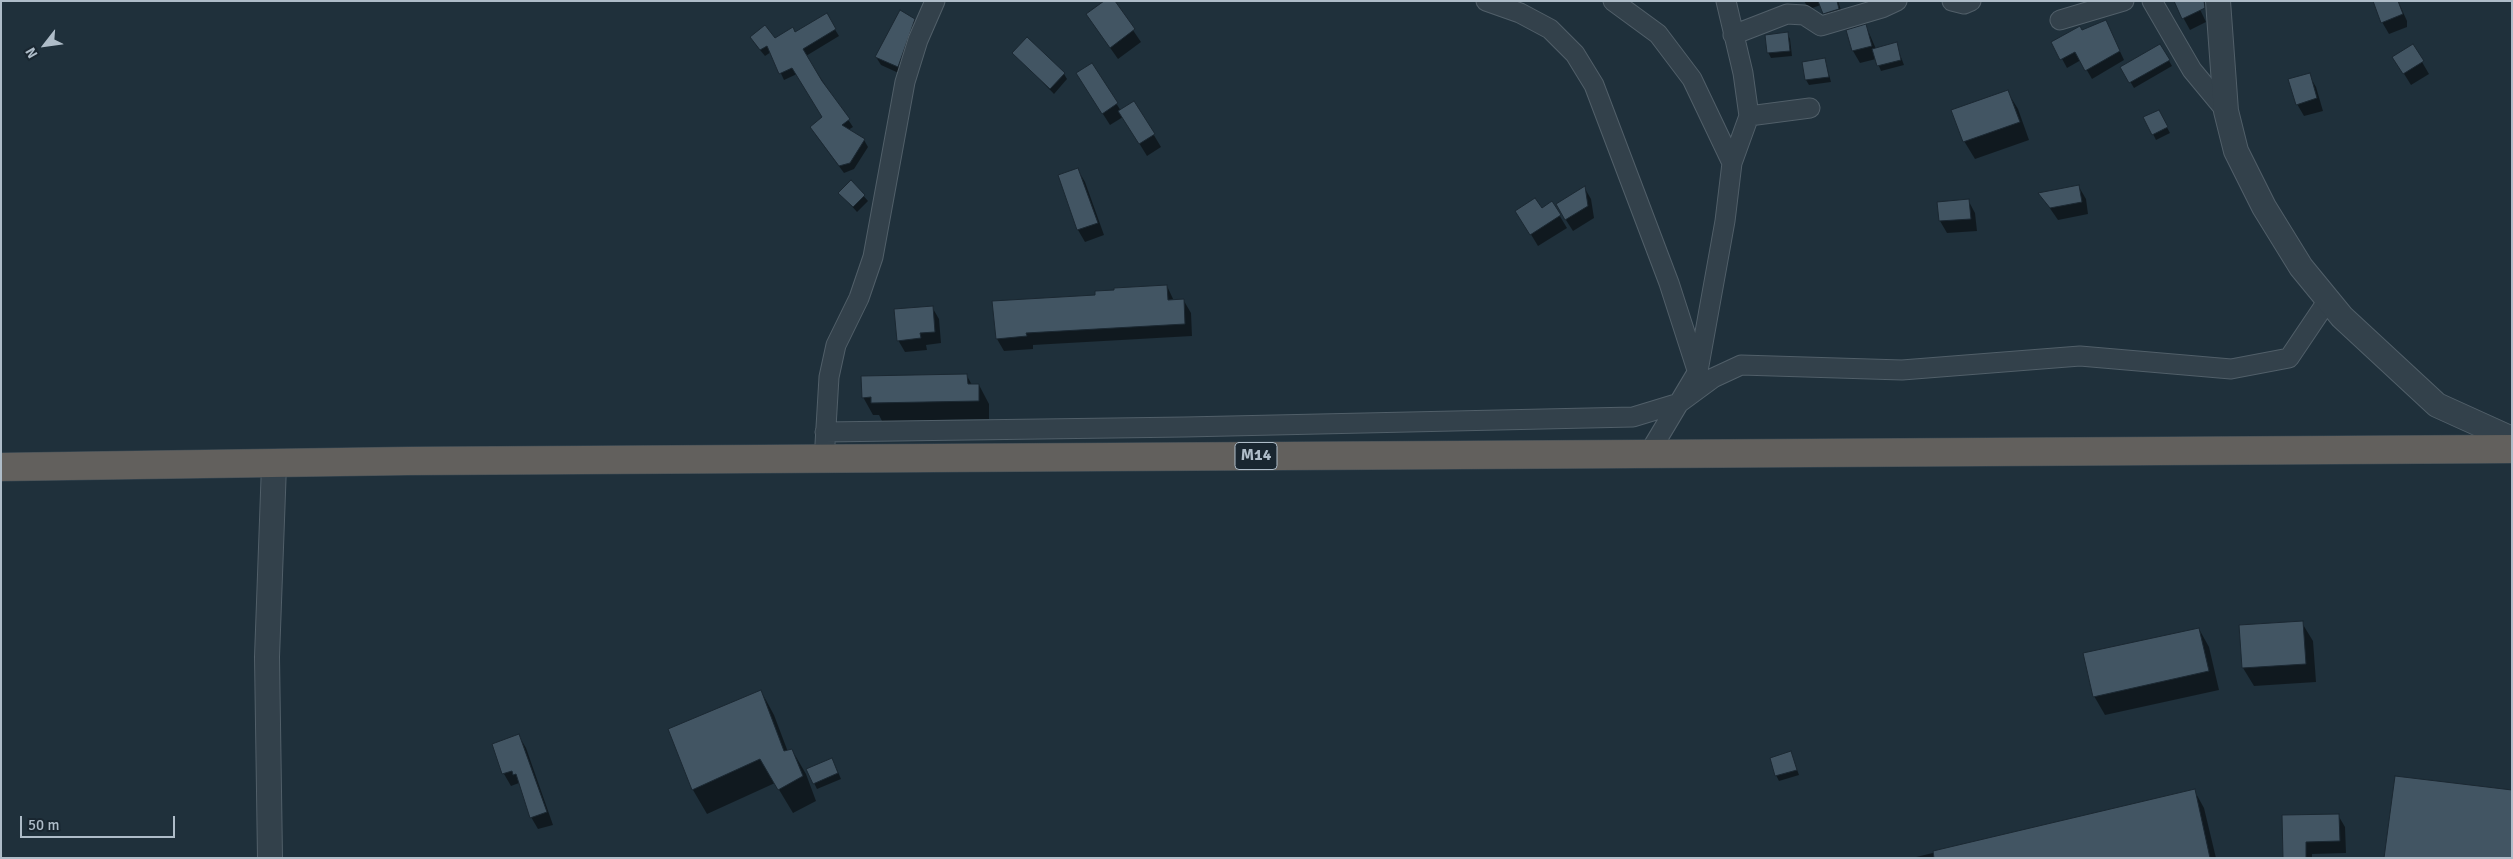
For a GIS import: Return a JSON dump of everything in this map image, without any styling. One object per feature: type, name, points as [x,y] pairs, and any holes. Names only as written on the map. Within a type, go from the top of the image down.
[{"type":"highway","name":"M14","points":[[1,467],[418,461],[2512,449]]},
{"type":"street","points":[[825,460],[829,377],[836,345],[859,298],[873,257],[904,82],[918,40],[935,1]]},
{"type":"street","points":[[1486,1],[1520,13],[1550,28],[1575,54],[1594,86],[1669,283],[1698,371]]},
{"type":"street","points":[[1613,1],[1658,34],[1686,72],[1714,123],[1732,164]]},
{"type":"street","points":[[1649,453],[1698,371],[1725,221],[1732,164],[1749,116],[1743,74],[1726,1]]},
{"type":"street","points":[[1733,35],[1787,14],[1804,15],[1821,26],[1882,8],[1897,1]]},
{"type":"street","points":[[1952,1],[1964,4],[1971,1]]},
{"type":"street","points":[[2060,20],[2124,1]]},
{"type":"street","points":[[2152,1],[2192,70],[2226,111]]},
{"type":"street","points":[[2218,1],[2226,111],[2236,151],[2264,207],[2301,266],[2342,317],[2385,359],[2437,405],[2512,439]]},
{"type":"street","points":[[1749,116],[1810,108]]},
{"type":"street","points":[[825,432],[1186,427],[1633,417],[1680,403],[1713,378],[1741,365],[1902,370],[2080,356],[2231,369],[2289,358],[2328,300]]},
{"type":"street","points":[[270,858],[267,657],[274,464]]},
{"type":"building","points":[[1104,1],[1115,1],[1135,29],[1110,48],[1086,14]]},
{"type":"building","points":[[1818,1],[1837,1],[1839,9],[1823,14]]},
{"type":"building","points":[[2174,1],[2204,1],[2205,8],[2182,19]]},
{"type":"building","points":[[2373,1],[2398,1],[2403,14],[2381,23]]},
{"type":"building","points":[[900,10],[915,19],[898,67],[875,57]]},
{"type":"building","points":[[827,13],[836,29],[803,49],[822,81],[850,119],[842,125],[865,139],[850,163],[839,166],[810,127],[822,117],[792,68],[779,74],[767,46],[760,50],[750,37],[765,25],[775,38],[793,27],[795,32]]},
{"type":"building","points":[[2106,20],[2120,51],[2085,71],[2075,52],[2060,60],[2051,42],[2080,26],[2082,30]]},
{"type":"building","points":[[1866,24],[1872,46],[1852,51],[1846,30]]},
{"type":"building","points":[[1788,32],[1790,51],[1767,53],[1765,35]]},
{"type":"building","points":[[1027,37],[1065,73],[1050,89],[1012,53]]},
{"type":"building","points":[[1897,42],[1901,60],[1877,66],[1872,49]]},
{"type":"building","points":[[2160,44],[2170,60],[2129,83],[2120,67]]},
{"type":"building","points":[[2413,44],[2424,61],[2403,74],[2392,57]]},
{"type":"building","points":[[1825,58],[1829,77],[1805,80],[1802,62]]},
{"type":"building","points":[[1092,63],[1118,103],[1102,114],[1076,73]]},
{"type":"building","points":[[2310,73],[2317,98],[2296,105],[2288,79]]},
{"type":"building","points":[[2008,90],[2020,122],[1963,142],[1951,110]]},
{"type":"building","points":[[1134,101],[1155,134],[1139,144],[1118,111]]},
{"type":"building","points":[[2159,110],[2168,127],[2152,135],[2143,117]]},
{"type":"building","points":[[1078,168],[1098,223],[1077,230],[1058,175]]},
{"type":"building","points":[[851,180],[865,195],[853,207],[838,193]]},
{"type":"building","points":[[2079,185],[2082,202],[2050,208],[2038,193]]},
{"type":"building","points":[[1585,186],[1588,206],[1565,220],[1556,204]]},
{"type":"building","points":[[1535,198],[1542,208],[1552,201],[1561,215],[1530,235],[1515,211]]},
{"type":"building","points":[[1969,199],[1971,219],[1939,221],[1937,202]]},
{"type":"building","points":[[1167,285],[1168,300],[1184,299],[1185,324],[1026,333],[1027,336],[996,339],[992,301],[1095,295],[1095,291],[1114,290],[1114,288]]},
{"type":"building","points":[[933,306],[935,332],[920,333],[921,338],[897,341],[894,309]]},
{"type":"building","points":[[967,374],[968,384],[979,384],[979,401],[871,403],[871,397],[862,398],[861,376]]},
{"type":"building","points":[[2303,621],[2306,664],[2242,668],[2239,625]]},
{"type":"building","points":[[2199,628],[2209,671],[2093,697],[2083,653]]},
{"type":"building","points":[[761,690],[784,751],[792,749],[803,776],[778,790],[760,759],[692,790],[668,729]]},
{"type":"building","points":[[519,734],[547,812],[530,818],[516,774],[513,775],[512,771],[502,774],[492,744]]},
{"type":"building","points":[[1791,751],[1797,770],[1775,776],[1770,758]]},
{"type":"building","points":[[832,758],[838,773],[813,784],[806,769]]},
{"type":"building","points":[[2395,776],[2512,790],[2512,858],[2384,858]]},
{"type":"building","points":[[2195,789],[2210,858],[1934,858],[1933,851]]},
{"type":"building","points":[[2339,814],[2340,841],[2306,842],[2306,858],[2283,858],[2282,815]]}]
